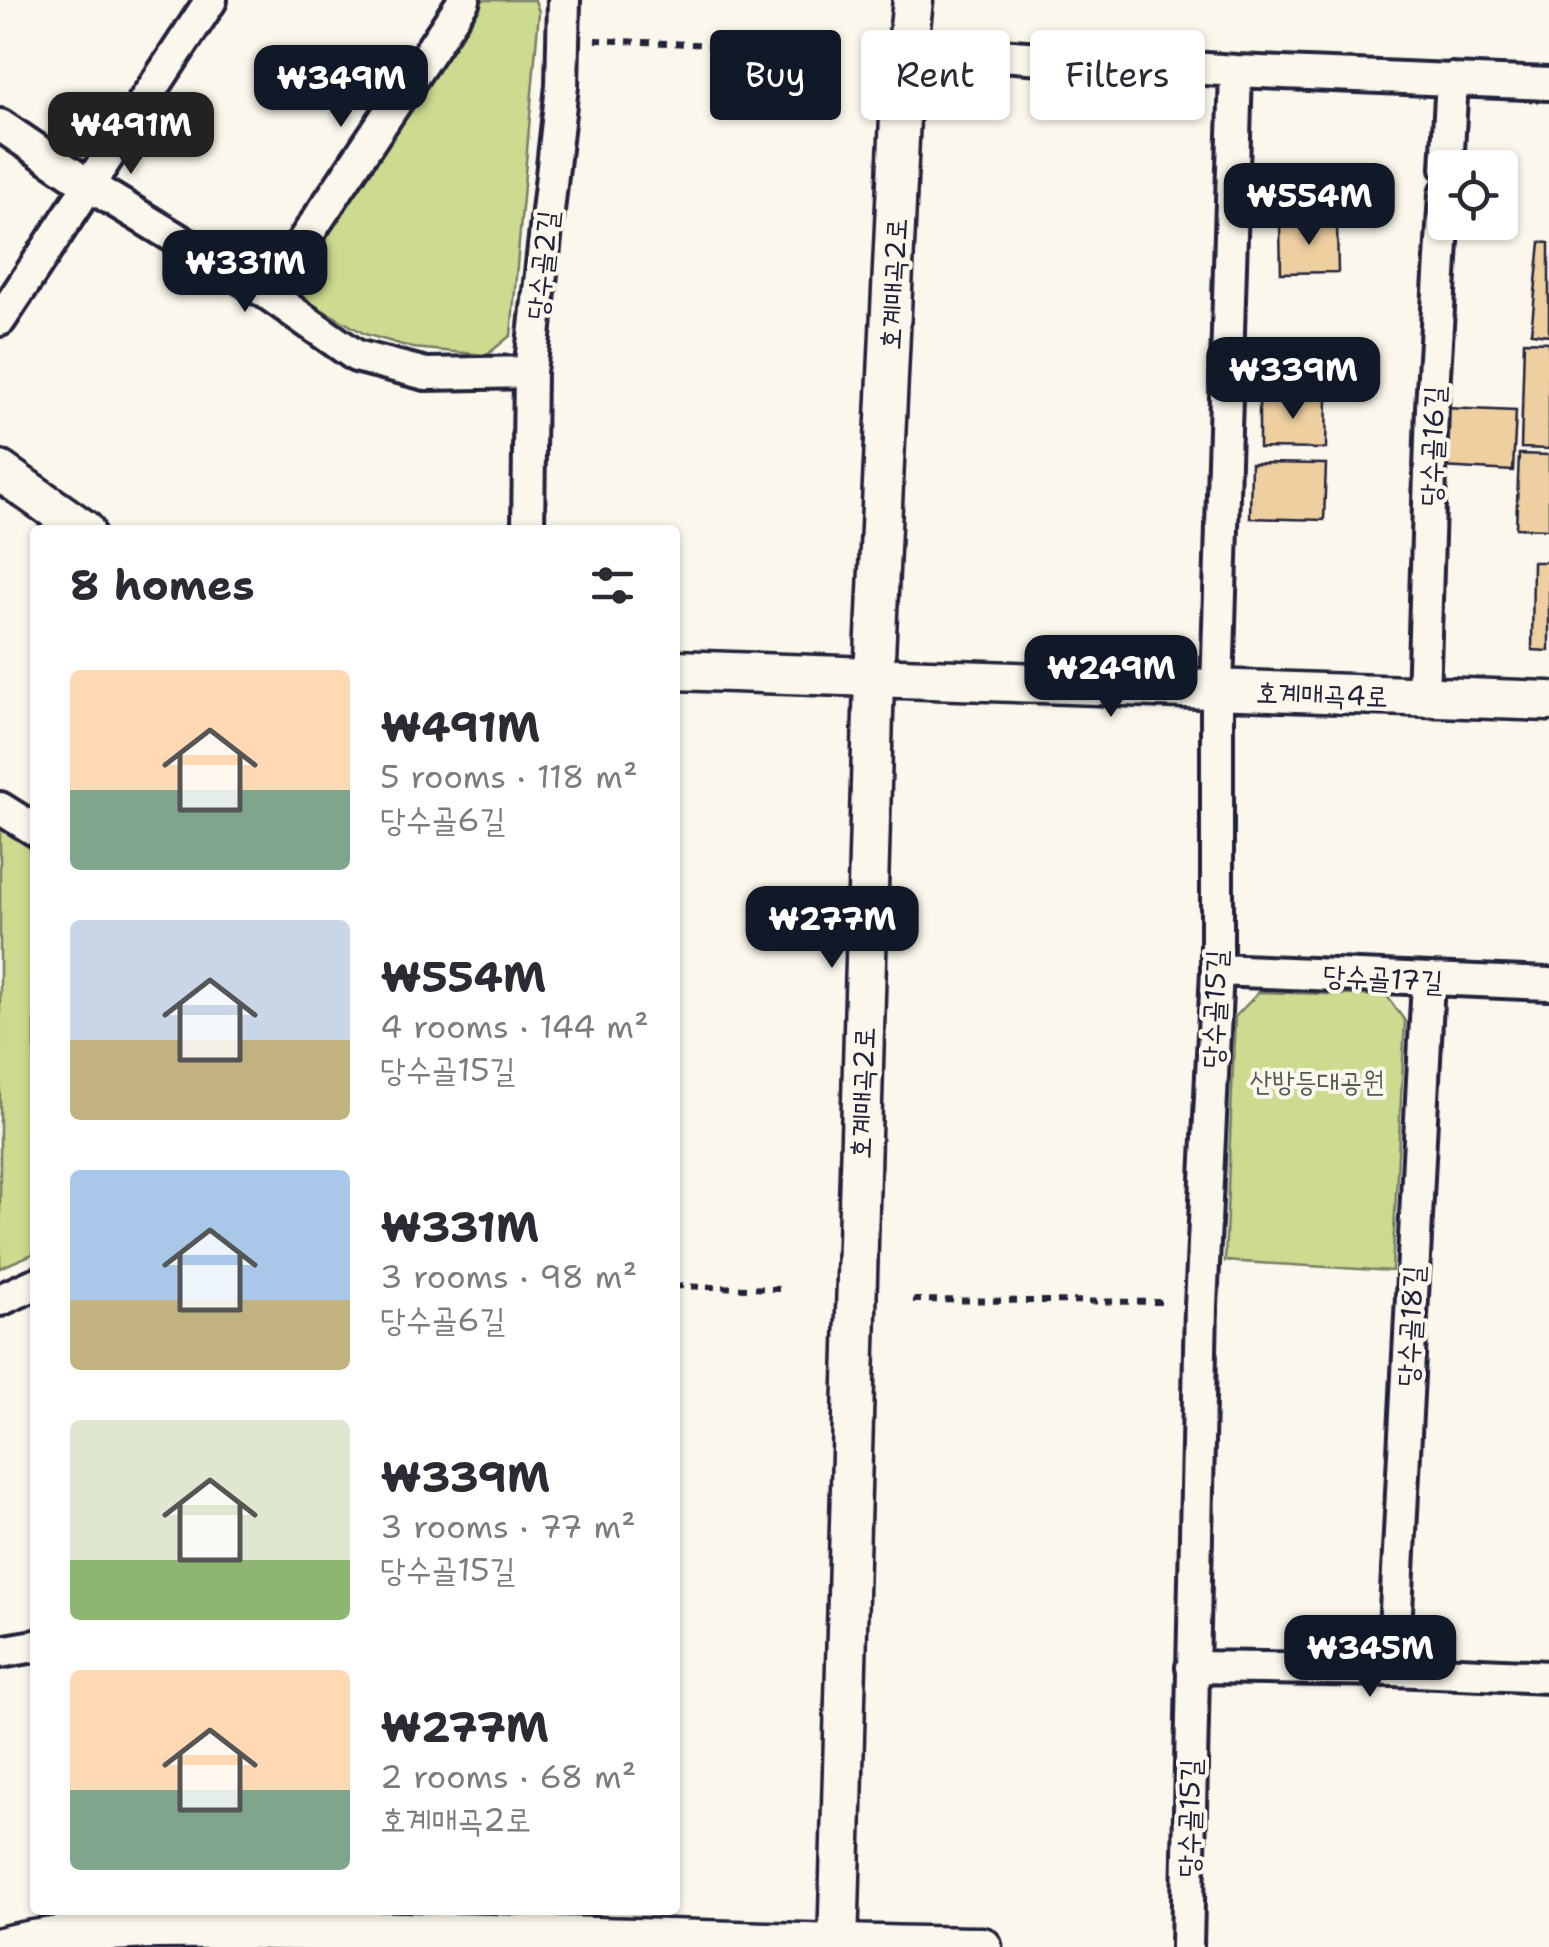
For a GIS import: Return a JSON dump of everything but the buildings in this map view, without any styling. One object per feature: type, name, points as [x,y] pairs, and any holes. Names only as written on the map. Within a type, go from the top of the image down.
[{"type":"street","points":[[0,320],[211,0]]},
{"type":"street","points":[[268,294],[464,0]]},
{"type":"street","name":"당수골2길","points":[[528,525],[530,372],[562,86],[564,0]]},
{"type":"street","name":"호계매곡2로","points":[[911,30],[913,0]]},
{"type":"street","points":[[1010,56],[1236,71],[1549,84]]},
{"type":"street","name":"당수골15길","points":[[1187,1947],[1202,1306],[1216,970],[1216,690],[1236,71]]},
{"type":"street","points":[[1447,150],[1452,79]]},
{"type":"street","name":"호계매곡2로","points":[[838,1946],[874,678],[900,120]]},
{"type":"street","points":[[0,125],[90,186],[268,294],[356,356],[426,374],[530,372]]},
{"type":"street","name":"당수골16길","points":[[1424,698],[1432,407],[1442,240]]},
{"type":"street","points":[[0,471],[77,525]]},
{"type":"street","name":"호계매곡4로","points":[[680,670],[1549,701]]},
{"type":"street","points":[[0,808],[30,827]]},
{"type":"street","name":"당수골17길","points":[[1216,970],[1549,984]]},
{"type":"street","name":"당수골18길","points":[[1392,1670],[1428,981]]},
{"type":"street","points":[[0,1300],[30,1286]]},
{"type":"street","points":[[0,1652],[30,1647]]},
{"type":"street","points":[[1192,1667],[1549,1677]]},
{"type":"street","points":[[0,1947],[108,1929],[497,1930],[838,1946],[982,1947]]},
{"type":"path","points":[[595,40],[710,45]]},
{"type":"path","points":[[680,1286],[783,1288]]},
{"type":"path","points":[[913,1300],[1163,1302]]},
{"type":"green space","points":[[481,0],[535,0],[539,12],[511,335],[487,355],[413,348],[365,334],[302,298],[299,272]]},
{"type":"green space","points":[[0,825],[25,839],[30,850],[30,1255],[0,1268]]},
{"type":"green space","name":"산방등대공원","points":[[1259,992],[1387,996],[1405,1021],[1392,1271],[1225,1261],[1235,1017]]}]
